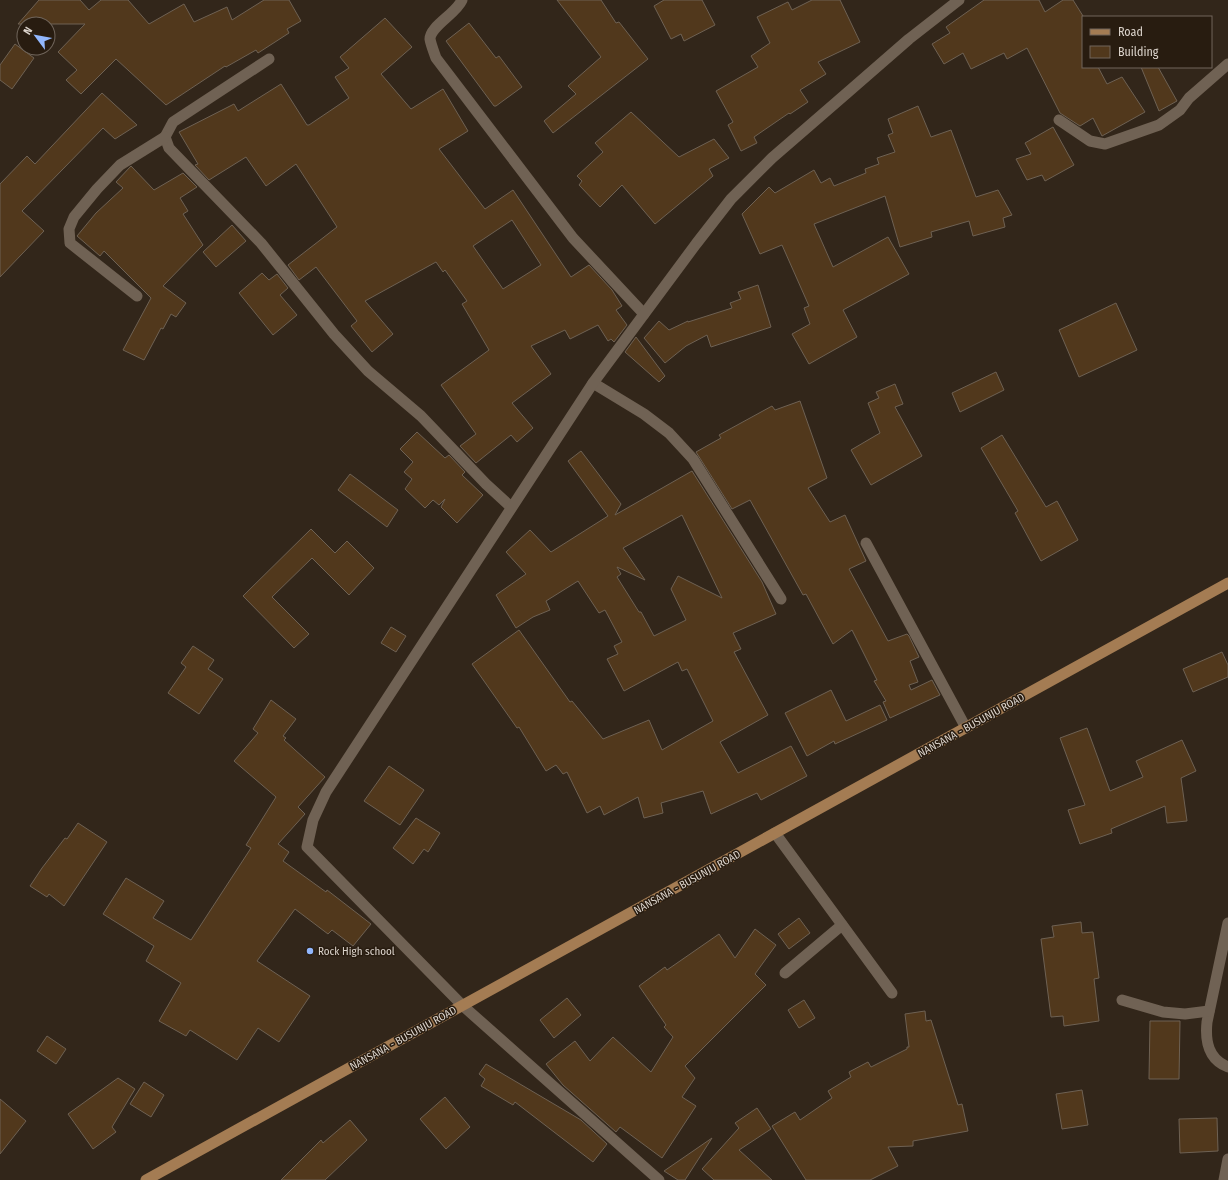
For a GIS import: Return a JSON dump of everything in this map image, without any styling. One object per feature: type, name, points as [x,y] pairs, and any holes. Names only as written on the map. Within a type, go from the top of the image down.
[{"type":"main road","name":"NANSANA - BUSUNJU ROAD","points":[[146,1180],[1228,583]]},
{"type":"street","points":[[462,0],[458,8],[433,30],[430,37],[436,58],[573,238],[644,314]]},
{"type":"street","points":[[659,1180],[462,1005],[307,847],[313,820],[326,792],[593,383],[731,199],[772,158],[910,39],[959,0]]},
{"type":"street","points":[[137,296],[70,243],[69,229],[74,217],[97,189],[120,165],[165,137],[173,122],[270,59]]},
{"type":"street","points":[[1059,120],[1090,141],[1105,144],[1159,125],[1180,110],[1189,98],[1228,64]]},
{"type":"street","points":[[165,137],[169,148],[261,243],[338,340],[368,371],[421,416],[511,508]]},
{"type":"street","points":[[593,383],[644,414],[669,434],[693,459],[781,599]]},
{"type":"street","points":[[866,543],[966,728]]},
{"type":"street","points":[[775,833],[892,993]]},
{"type":"street","points":[[1228,923],[1209,1011],[1206,1034],[1208,1047],[1214,1058],[1228,1067]]},
{"type":"street","points":[[785,973],[842,925]]},
{"type":"street","points":[[1122,1000],[1164,1012],[1185,1014],[1209,1011]]},
{"type":"street","points":[[1224,1180],[1228,1159]]},
{"type":"building","points":[[39,0],[80,0],[89,10],[101,0],[128,0],[149,24],[184,4],[194,22],[227,7],[232,20],[264,0],[289,0],[301,21],[287,29],[289,33],[258,53],[256,50],[226,67],[225,66],[166,105],[116,59],[81,94],[66,80],[77,70],[58,52],[85,24],[56,24],[56,16],[25,16]]},
{"type":"building","points":[[557,0],[601,0],[616,23],[619,22],[648,59],[553,133],[544,121],[576,94],[568,86],[601,57]]},
{"type":"building","points":[[664,0],[702,0],[715,25],[684,41],[681,34],[671,39],[654,6]]},
{"type":"building","points":[[812,0],[840,0],[860,42],[818,62],[826,74],[800,90],[808,102],[754,137],[757,143],[741,151],[728,125],[733,122],[716,91],[758,67],[751,56],[770,43],[757,17],[788,2],[792,10]]},
{"type":"building","points":[[984,0],[1039,0],[1045,12],[1063,0],[1073,0],[1083,16],[1082,68],[1099,68],[1107,84],[1122,77],[1145,112],[1102,136],[1093,118],[1080,126],[1060,113],[1027,48],[1007,59],[1004,53],[971,69],[963,53],[944,64],[932,44],[950,33],[946,27]]},
{"type":"building","points":[[385,18],[412,47],[381,74],[411,109],[443,89],[468,131],[439,149],[485,209],[513,190],[571,277],[589,265],[612,290],[622,306],[616,310],[627,325],[614,342],[611,339],[608,341],[598,325],[570,339],[565,330],[531,346],[551,374],[512,403],[533,428],[517,442],[511,435],[476,463],[460,446],[476,434],[441,385],[489,350],[462,304],[467,301],[445,270],[443,272],[436,262],[365,301],[393,334],[372,352],[351,326],[357,321],[316,267],[299,280],[288,265],[337,227],[296,164],[266,186],[246,157],[209,180],[195,165],[198,164],[179,132],[234,104],[238,111],[281,84],[307,125],[309,125],[349,98],[335,77],[349,68],[340,57]],"holes":[[[512,220],[541,265],[503,289],[473,246]]]},
{"type":"building","points":[[469,23],[496,58],[499,56],[522,87],[496,106],[494,106],[446,41]]},
{"type":"building","points":[[15,44],[16,56],[31,56],[34,58],[12,89],[0,80],[0,65]]},
{"type":"building","points":[[1141,68],[1159,68],[1177,101],[1159,111]]},
{"type":"building","points":[[102,93],[137,125],[115,139],[103,128],[22,211],[44,231],[0,277],[0,184],[27,156],[35,164]]},
{"type":"building","points":[[918,106],[931,137],[951,130],[976,197],[998,190],[1012,215],[1003,218],[1005,227],[973,236],[969,221],[931,232],[932,237],[900,247],[885,196],[814,224],[833,267],[888,237],[909,274],[843,310],[857,337],[809,364],[792,334],[810,324],[804,308],[809,306],[782,245],[760,254],[742,214],[769,187],[775,193],[814,170],[821,183],[830,178],[834,186],[866,173],[865,169],[879,164],[877,158],[895,152],[888,135],[893,133],[888,119]]},
{"type":"building","points":[[631,112],[679,157],[714,139],[729,158],[709,169],[713,176],[655,224],[622,185],[600,207],[579,185],[582,181],[577,176],[603,152],[595,143]]},
{"type":"building","points":[[1053,127],[1074,165],[1045,181],[1042,175],[1027,180],[1016,159],[1031,154],[1025,143]]},
{"type":"building","points":[[131,166],[154,190],[183,173],[197,187],[180,198],[188,211],[183,214],[203,245],[163,286],[186,303],[176,317],[171,314],[163,329],[161,328],[144,360],[123,350],[151,298],[104,251],[100,256],[77,236],[96,213],[123,188],[116,182]]},
{"type":"building","points":[[232,225],[246,241],[216,267],[203,252]]},
{"type":"building","points":[[262,273],[269,280],[277,274],[288,288],[280,295],[297,315],[273,335],[239,293]]},
{"type":"building","points":[[758,285],[771,327],[711,347],[707,335],[686,346],[665,363],[644,338],[659,321],[669,330],[688,321],[732,308],[730,303],[741,299],[738,292]]},
{"type":"building","points":[[1116,303],[1137,350],[1079,377],[1059,330]]},
{"type":"building","points":[[636,337],[665,376],[659,382],[625,352]]},
{"type":"building","points":[[996,372],[1004,390],[960,412],[952,393]]},
{"type":"building","points":[[895,384],[903,404],[895,407],[922,456],[871,485],[851,450],[880,433],[868,403],[879,398],[876,392]]},
{"type":"building","points":[[800,401],[827,478],[808,488],[830,522],[845,515],[866,561],[849,569],[888,641],[907,634],[909,636],[919,657],[910,661],[918,682],[909,685],[911,690],[932,680],[940,695],[890,718],[883,702],[886,701],[874,681],[877,680],[852,630],[833,644],[806,594],[803,595],[750,500],[732,509],[696,452],[721,438],[719,435],[772,406],[775,410]]},
{"type":"building","points":[[417,432],[445,458],[449,455],[465,472],[462,475],[483,495],[457,523],[441,507],[445,499],[439,505],[433,500],[425,508],[405,489],[412,479],[404,472],[413,462],[400,449]]},
{"type":"building","points":[[1002,435],[1046,507],[1057,501],[1078,540],[1041,561],[1015,513],[1018,511],[981,448]]},
{"type":"building","points":[[581,451],[621,504],[615,515],[692,471],[762,582],[776,614],[733,633],[741,649],[734,652],[768,715],[720,742],[738,773],[791,746],[807,776],[761,800],[757,793],[711,814],[703,791],[661,803],[663,813],[644,818],[638,797],[604,815],[600,806],[587,813],[567,772],[563,774],[556,765],[546,771],[519,727],[517,728],[472,664],[519,630],[570,702],[572,701],[603,739],[649,720],[662,750],[713,721],[687,669],[682,671],[678,662],[624,691],[607,659],[618,654],[614,646],[622,642],[605,610],[599,613],[578,581],[546,601],[550,610],[533,617],[516,628],[496,595],[526,574],[506,552],[530,530],[551,552],[608,516],[568,461]],"holes":[[[682,515],[722,598],[678,576],[671,589],[686,620],[654,636],[641,612],[639,612],[617,577],[621,574],[617,567],[645,580],[623,548]]]},
{"type":"building","points":[[350,474],[398,510],[387,527],[338,490]]},
{"type":"building","points":[[311,529],[335,553],[347,541],[374,568],[349,595],[312,558],[272,597],[309,634],[294,648],[243,596]]},
{"type":"building","points":[[391,627],[406,636],[396,652],[381,643]]},
{"type":"building","points":[[193,646],[214,660],[208,669],[223,679],[199,714],[168,693],[186,667],[181,663]]},
{"type":"building","points":[[1222,652],[1228,665],[1228,677],[1193,692],[1183,669]]},
{"type":"building","points":[[831,690],[846,721],[880,705],[887,720],[835,744],[834,741],[807,756],[785,713]]},
{"type":"building","points":[[271,700],[296,719],[283,736],[286,738],[284,740],[325,777],[298,807],[305,814],[278,844],[289,852],[283,861],[326,892],[327,890],[371,924],[353,946],[332,930],[328,934],[295,909],[257,961],[310,996],[279,1042],[258,1028],[237,1060],[190,1030],[186,1036],[159,1021],[181,983],[146,961],[154,946],[103,914],[126,878],[164,901],[153,918],[191,940],[251,848],[246,845],[276,797],[234,761],[258,733],[253,729]]},
{"type":"building","points":[[1087,728],[1110,791],[1143,777],[1136,761],[1182,740],[1196,771],[1181,778],[1187,821],[1167,823],[1165,806],[1111,829],[1112,833],[1080,844],[1068,810],[1085,805],[1060,738]]},
{"type":"building","points":[[389,766],[424,790],[400,825],[364,801]]},
{"type":"building","points":[[416,818],[440,833],[428,852],[424,849],[413,864],[393,848]]},
{"type":"building","points":[[78,823],[107,842],[64,906],[49,894],[47,897],[30,886],[42,868],[65,838],[67,839]]},
{"type":"building","points":[[799,918],[810,933],[789,949],[778,934]]},
{"type":"building","points":[[1081,922],[1082,933],[1093,932],[1099,978],[1094,979],[1099,1021],[1064,1026],[1063,1016],[1051,1017],[1041,939],[1054,937],[1052,926]]},
{"type":"building","points":[[755,929],[776,945],[755,974],[766,985],[685,1066],[695,1078],[682,1097],[696,1106],[662,1158],[620,1127],[616,1132],[563,1085],[546,1064],[575,1041],[590,1061],[613,1037],[651,1072],[673,1037],[664,1027],[666,1025],[639,986],[665,967],[667,970],[719,934],[735,958]]},
{"type":"building","points":[[567,998],[581,1015],[554,1038],[540,1020]]},
{"type":"building","points":[[804,1000],[815,1018],[799,1028],[788,1010]]},
{"type":"building","points":[[925,1011],[926,1021],[931,1020],[958,1105],[962,1104],[968,1131],[913,1141],[913,1146],[888,1147],[898,1166],[870,1180],[806,1180],[772,1126],[795,1112],[800,1120],[832,1098],[828,1091],[851,1077],[849,1072],[868,1062],[871,1067],[907,1049],[907,1047],[909,1047],[905,1014]]},
{"type":"building","points":[[1150,1021],[1180,1021],[1179,1079],[1149,1079]]},
{"type":"building","points":[[47,1036],[66,1049],[56,1064],[37,1051]]},
{"type":"building","points":[[486,1064],[581,1120],[607,1144],[593,1162],[515,1102],[513,1105],[481,1086],[485,1079],[479,1074]]},
{"type":"building","points":[[118,1078],[135,1089],[112,1127],[116,1132],[93,1149],[68,1114]]},
{"type":"building","points":[[144,1082],[164,1095],[151,1117],[130,1104]]},
{"type":"building","points":[[1082,1090],[1088,1125],[1062,1129],[1056,1094]]},
{"type":"building","points":[[445,1097],[470,1127],[446,1149],[420,1119]]},
{"type":"building","points":[[0,1099],[26,1121],[0,1154]]},
{"type":"building","points":[[757,1108],[771,1129],[739,1150],[772,1180],[714,1180],[702,1169],[739,1128],[735,1123]]},
{"type":"building","points":[[1217,1118],[1218,1151],[1180,1153],[1179,1119]]},
{"type":"building","points":[[350,1120],[367,1140],[325,1180],[281,1180],[321,1140],[323,1143]]},
{"type":"building","points":[[712,1138],[685,1180],[678,1180],[664,1171]]},
{"type":"place","name":"Rock High school","points":[[310,951]]}]
